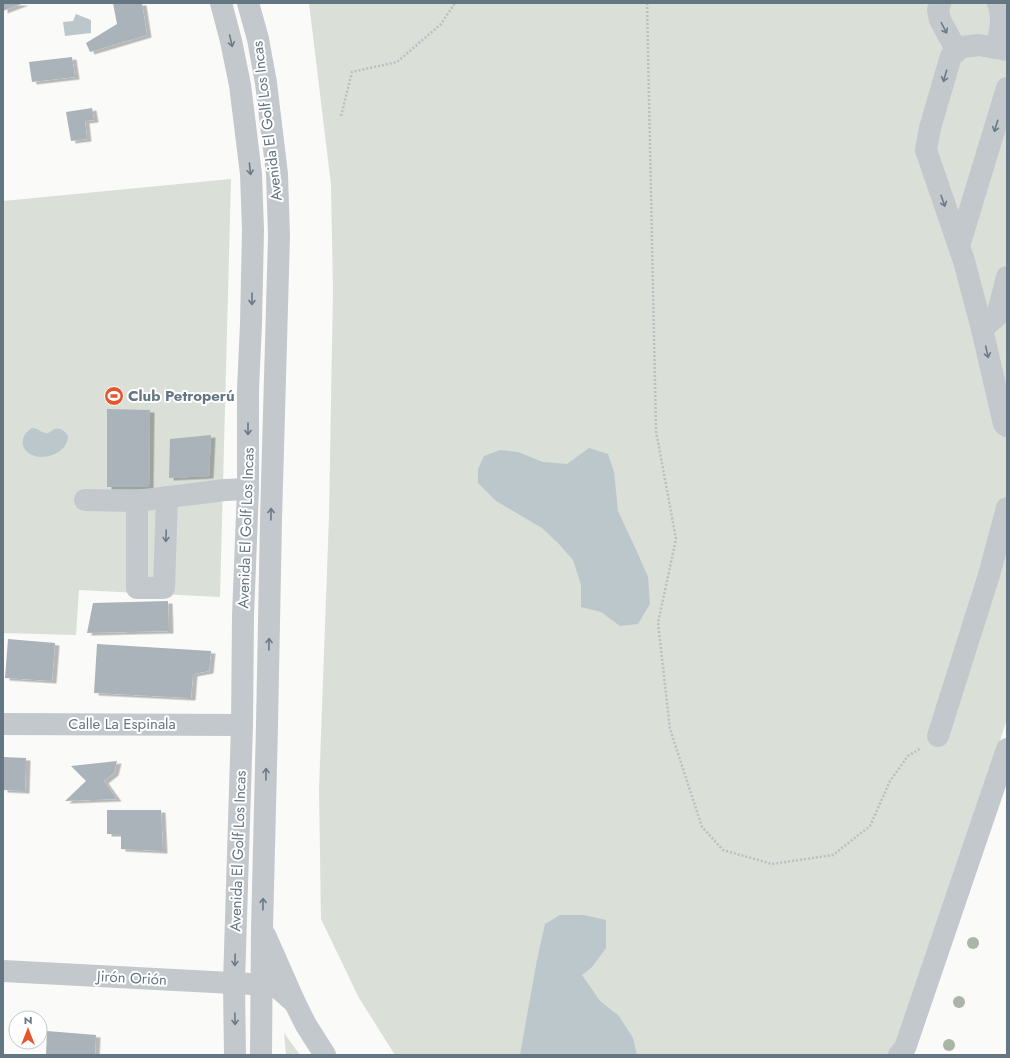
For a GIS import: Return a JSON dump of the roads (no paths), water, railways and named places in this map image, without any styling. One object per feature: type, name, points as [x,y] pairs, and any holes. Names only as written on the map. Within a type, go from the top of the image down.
[{"type":"street","name":"Avenida El Golf Los Incas","points":[[221,3],[240,85],[251,174],[253,230],[248,389],[248,489],[243,616],[242,725],[234,983],[235,1055]]},
{"type":"street","name":"Avenida El Golf Los Incas","points":[[248,3],[258,38],[266,83],[276,174],[279,236],[262,929],[261,1055]]},
{"type":"street","points":[[940,3],[938,10],[940,20],[957,51]]},
{"type":"street","points":[[998,3],[1001,18],[1002,49],[979,45],[962,47],[950,56],[930,128],[926,150],[964,261],[982,329],[1004,424],[1007,426]]},
{"type":"street","points":[[959,246],[1007,88]]},
{"type":"street","points":[[982,329],[997,316],[1007,277]]},
{"type":"street","points":[[85,500],[137,501],[225,490],[248,489]]},
{"type":"street","points":[[137,501],[137,588],[164,588],[167,497]]},
{"type":"street","points":[[938,736],[990,575],[1007,508]]},
{"type":"street","name":"Calle La Espinala","points":[[3,724],[242,725]]},
{"type":"street","points":[[902,1053],[1007,749]]},
{"type":"street","points":[[262,929],[295,1003],[306,1025],[325,1055]]},
{"type":"street","name":"Jirón Orión","points":[[3,971],[271,985],[278,988],[295,1003]]},
{"type":"place","name":"Club Petroperú","points":[[114,396]]}]
